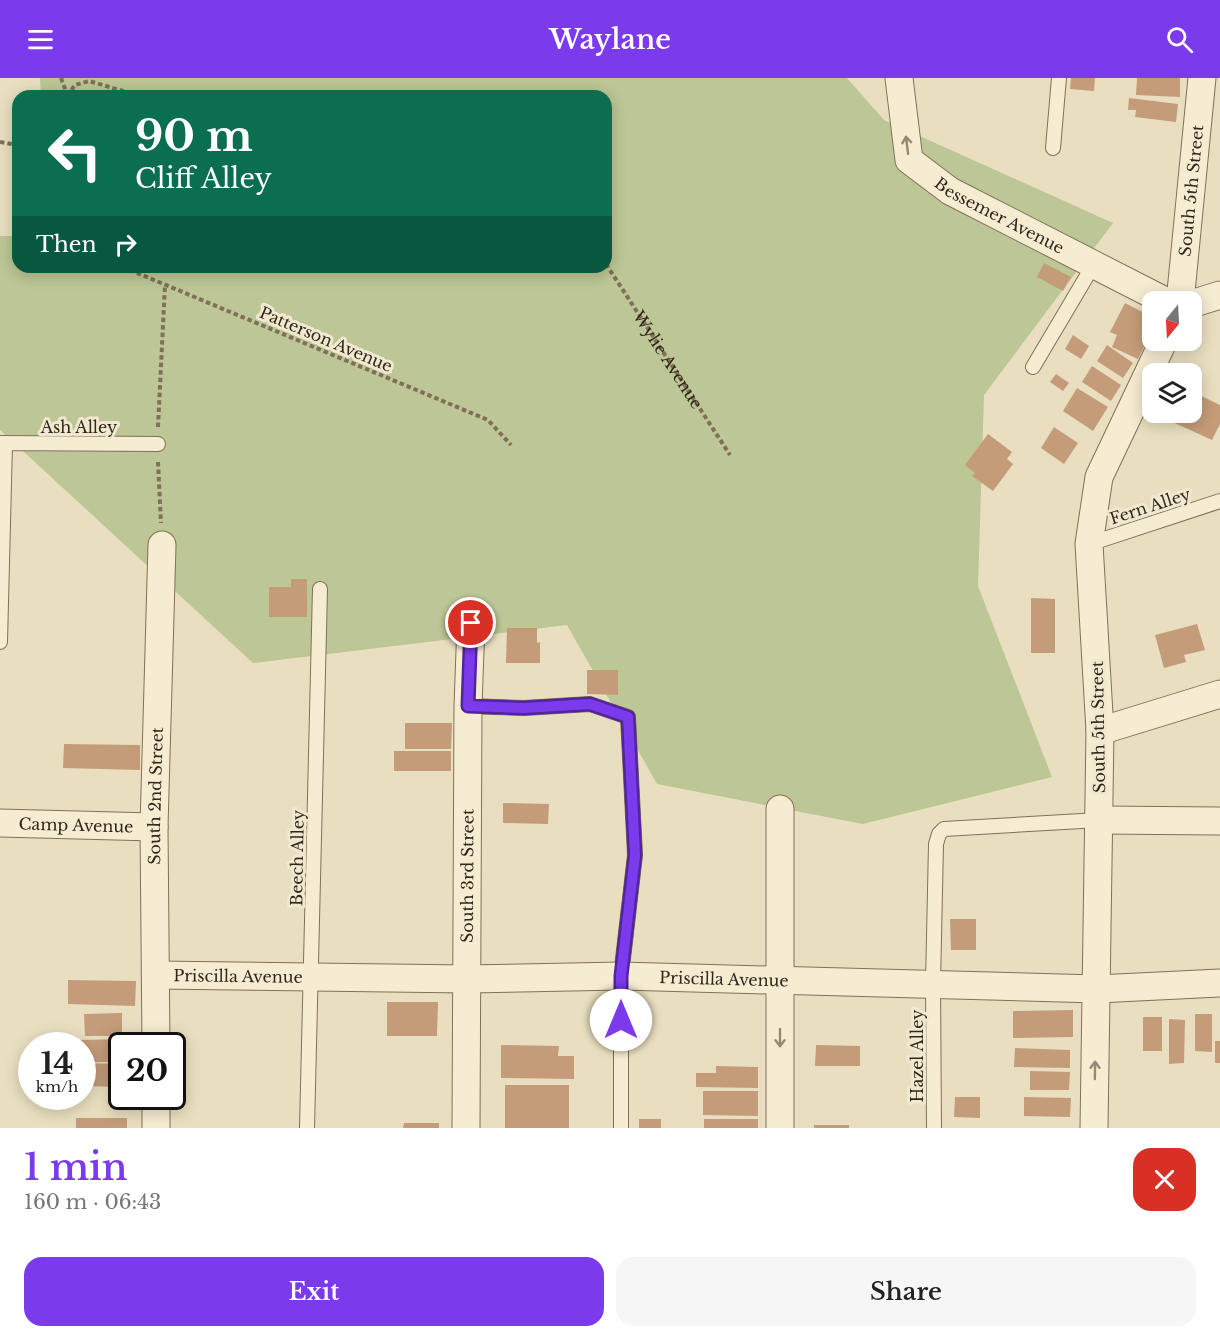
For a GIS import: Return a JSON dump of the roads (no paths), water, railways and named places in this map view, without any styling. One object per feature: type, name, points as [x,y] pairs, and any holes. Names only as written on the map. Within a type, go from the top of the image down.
[{"type":"street","name":"Bessemer Avenue","points":[[899,78],[909,160],[950,191],[1146,291]]},
{"type":"street","name":"South 5th Street","points":[[1181,291],[1202,78]]},
{"type":"street","points":[[1202,301],[1220,295]]},
{"type":"street","name":"South 5th Street","points":[[1094,1128],[1100,731],[1089,544],[1099,477],[1159,351]]},
{"type":"street","name":"South 2nd Street","points":[[156,1032],[154,827],[162,545]]},
{"type":"street","name":"South 3rd Street","points":[[466,1128],[468,706],[471,623]]},
{"type":"street","points":[[1100,731],[1220,694]]},
{"type":"street","points":[[780,809],[780,1128]]},
{"type":"street","points":[[1099,820],[1220,821]]},
{"type":"street","name":"Camp Avenue","points":[[0,823],[154,827]]},
{"type":"street","name":"Priscilla Avenue","points":[[156,975],[467,979],[621,976],[1097,989],[1220,983]]},
{"type":"street","points":[[156,1110],[156,1128]]},
{"type":"lane","points":[[1053,148],[1059,78]]},
{"type":"lane","points":[[1032,367],[1094,264]]},
{"type":"lane","points":[[0,642],[2,443]]},
{"type":"lane","name":"Ash Alley","points":[[2,443],[158,444]]},
{"type":"lane","name":"Fern Alley","points":[[1089,544],[1220,501]]},
{"type":"lane","name":"Beech Alley","points":[[307,1128],[320,589]]},
{"type":"lane","points":[[468,706],[524,708],[590,704],[628,717],[635,855],[621,976],[621,1128]]},
{"type":"lane","name":"Hazel Alley","points":[[934,1128],[933,984],[936,844],[939,834],[944,829],[1099,820]]}]
